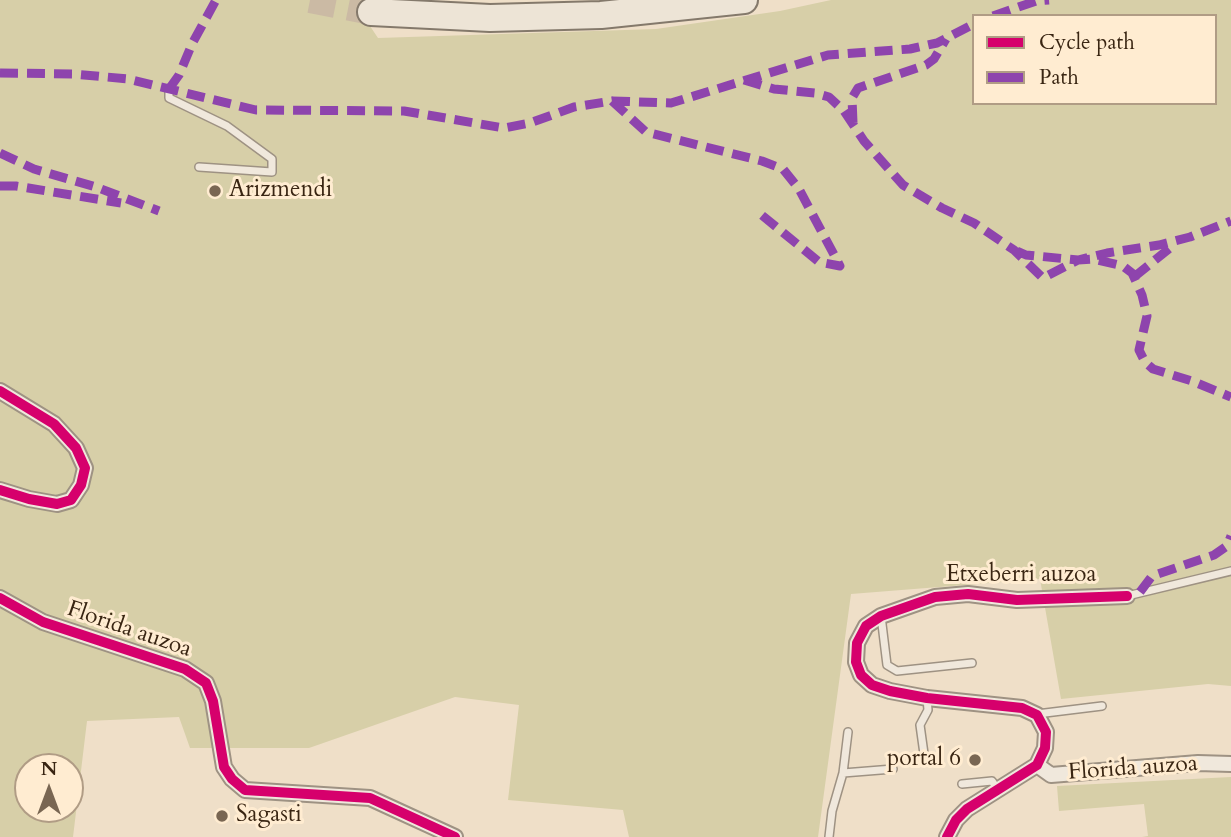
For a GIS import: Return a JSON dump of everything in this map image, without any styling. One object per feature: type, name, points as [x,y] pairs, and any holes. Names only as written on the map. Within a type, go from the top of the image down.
[{"type":"highway","points":[[370,12],[490,18],[601,15],[744,0]]},
{"type":"street","points":[[0,391],[54,424],[76,447],[85,468],[81,485],[71,500],[57,504],[29,499],[0,489]]},
{"type":"street","name":"Etxeberri auzoa","points":[[1037,715],[1022,708],[927,698],[872,685],[861,675],[856,662],[857,643],[866,626],[881,616],[935,597],[968,594],[1017,600],[1128,596]]},
{"type":"street","name":"Florida auzoa","points":[[0,598],[43,622],[162,660],[185,669],[206,682],[213,701],[223,767],[245,790],[369,798],[455,837]]},
{"type":"street","points":[[947,837],[956,820],[967,809],[1037,765],[1045,748],[1046,732],[1037,715]]},
{"type":"street","name":"Florida auzoa","points":[[1037,765],[1051,775],[1198,763],[1231,764]]},
{"type":"lane","points":[[169,89],[169,98],[227,126],[272,159],[272,172],[200,167]]},
{"type":"lane","points":[[1128,596],[1231,571]]},
{"type":"lane","points":[[881,616],[887,665],[897,671],[972,663]]},
{"type":"lane","points":[[925,761],[920,724],[928,710],[927,698]]},
{"type":"lane","points":[[1037,715],[1102,706]]},
{"type":"lane","points":[[829,837],[832,811],[843,773],[848,732]]},
{"type":"lane","points":[[843,773],[893,769]]},
{"type":"lane","points":[[962,783],[992,781],[998,790]]},
{"type":"shaded area","points":[[0,0],[368,0],[366,20],[378,38],[656,29],[780,11],[831,0],[1231,0],[1231,686],[1208,684],[1061,699],[1040,579],[851,594],[818,837],[629,837],[623,810],[508,800],[519,705],[455,697],[309,748],[190,748],[179,717],[87,721],[83,753],[14,753],[14,823],[75,823],[73,837],[0,837]]},
{"type":"shaded area","points":[[1231,777],[1231,837],[1142,837],[1148,836],[1144,804],[1059,811],[1057,786]]},
{"type":"tunnel","points":[[310,0],[371,12]]},
{"type":"marked path","points":[[169,89],[179,75],[216,0]]},
{"type":"marked path","points":[[999,14],[1036,1],[1049,0]]},
{"type":"marked path","points":[[612,101],[671,103],[828,55],[910,49],[937,43],[972,25]]},
{"type":"marked path","points":[[853,123],[852,98],[858,88],[926,65],[934,59],[946,39]]},
{"type":"marked path","points":[[0,73],[74,74],[128,79],[256,110],[404,111],[504,128],[530,123],[574,107],[612,101],[646,132],[762,161],[783,169],[799,189],[840,266],[819,262],[758,212]]},
{"type":"marked path","points":[[744,80],[774,89],[829,97],[844,111],[864,141],[903,185],[974,223],[1014,250],[1043,278],[1078,260],[1093,259],[1123,266],[1132,273],[1142,295],[1147,316],[1139,350],[1145,362],[1153,369],[1231,397]]},
{"type":"marked path","points":[[0,153],[34,169],[96,187],[159,211]]},
{"type":"marked path","points":[[0,186],[16,186],[121,203]]},
{"type":"marked path","points":[[1017,251],[1026,255],[1078,260],[1159,245],[1190,237],[1231,221]]},
{"type":"marked path","points":[[1134,277],[1175,244]]},
{"type":"marked path","points":[[1140,592],[1152,576],[1214,555],[1227,546],[1231,536]]},
{"type":"cycle path","points":[[0,391],[54,424],[76,448],[85,468],[81,485],[71,500],[57,504],[0,490]]},
{"type":"cycle path","points":[[947,837],[956,820],[967,809],[1037,765],[1045,748],[1046,732],[1037,715],[1022,708],[927,698],[872,685],[861,675],[856,662],[857,643],[866,626],[881,616],[935,597],[968,594],[1017,600],[1127,596]]},
{"type":"cycle path","points":[[0,598],[43,622],[185,669],[206,683],[213,701],[224,767],[232,779],[245,790],[370,798],[455,837]]},
{"type":"place","name":"Arizmendi","points":[[215,191]]},
{"type":"place","name":"portal 6","points":[[975,760]]},
{"type":"place","name":"Sagasti","points":[[222,816]]}]
